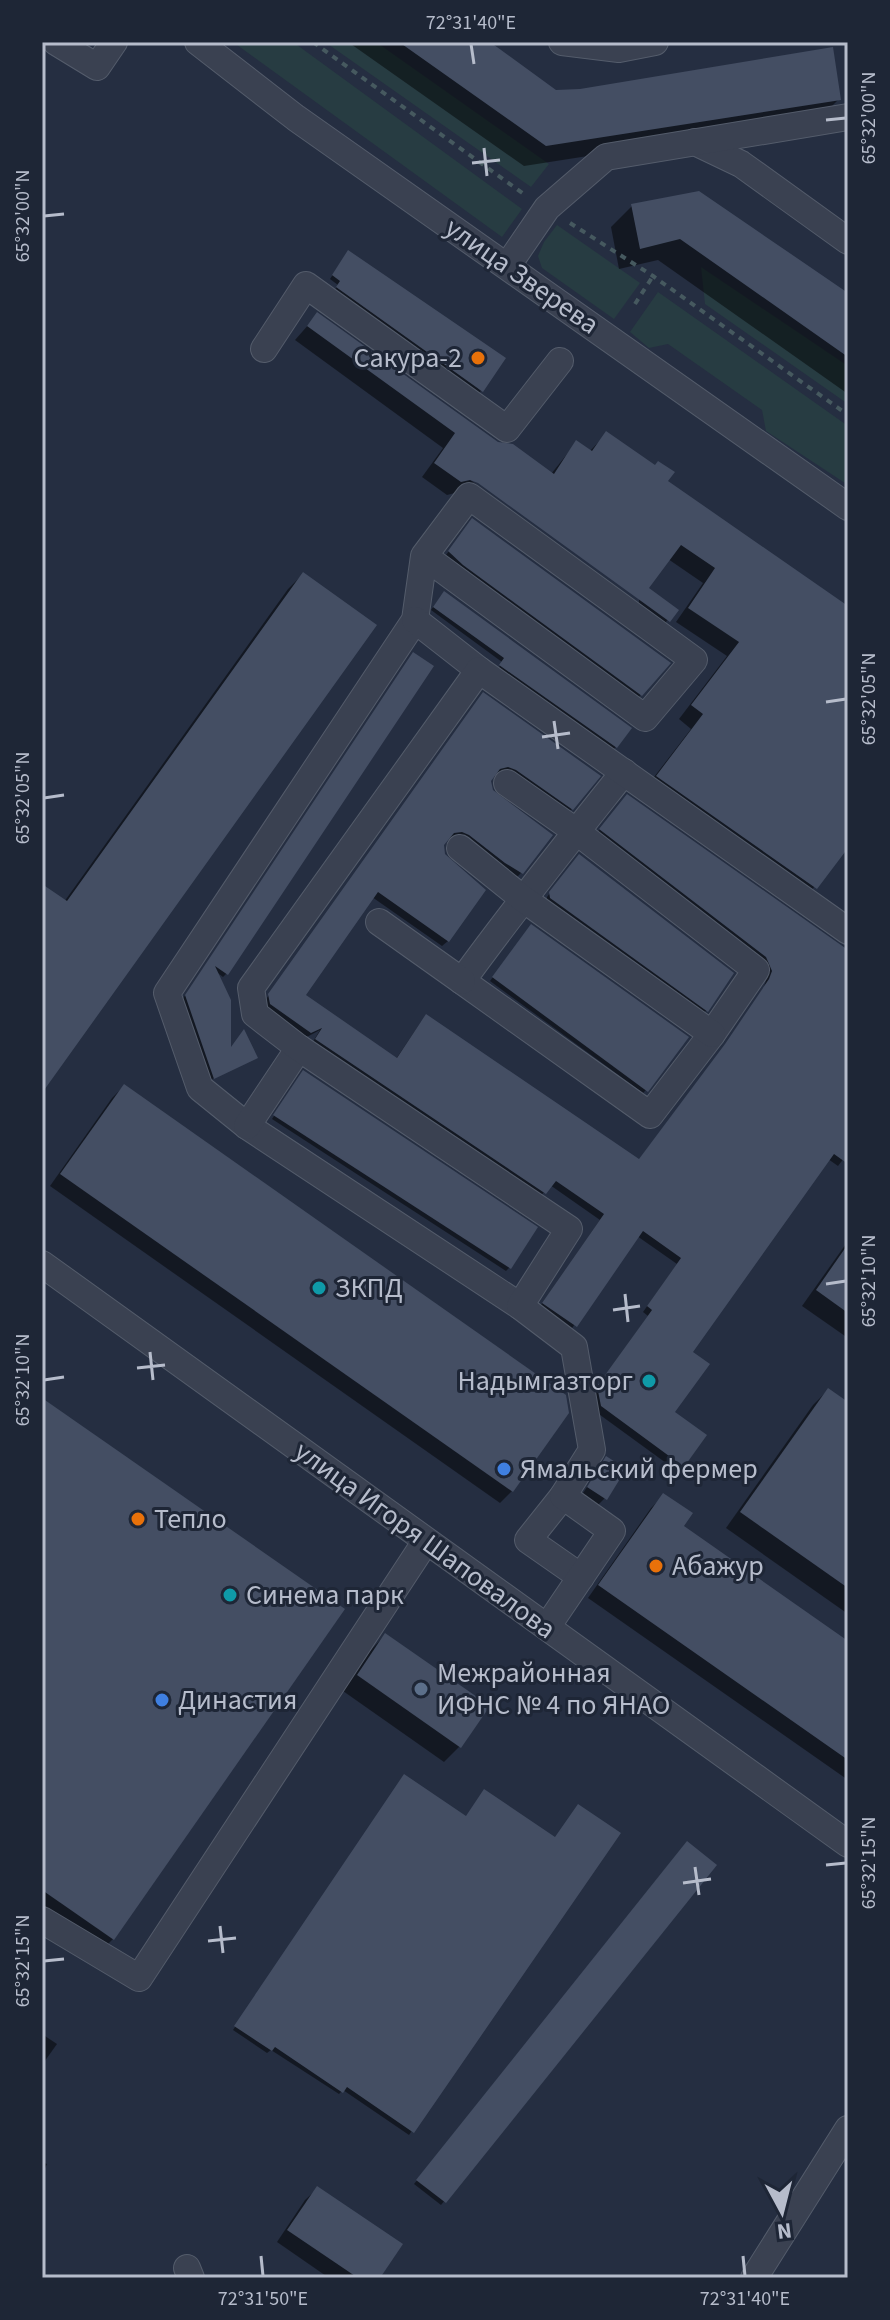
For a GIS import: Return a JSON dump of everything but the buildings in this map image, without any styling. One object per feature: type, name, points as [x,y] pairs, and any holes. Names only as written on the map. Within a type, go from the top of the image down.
[{"type":"street","points":[[56,42],[97,67],[114,42]]},
{"type":"street","name":"улица Зверева","points":[[198,42],[296,118],[848,507]]},
{"type":"street","points":[[562,42],[619,49],[655,42]]},
{"type":"street","points":[[508,265],[547,208],[606,157],[848,117]]},
{"type":"street","points":[[695,142],[741,164],[848,241]]},
{"type":"street","points":[[264,349],[306,285],[507,429],[560,361]]},
{"type":"street","points":[[424,556],[645,718],[694,660],[469,496],[424,556],[415,620],[167,993],[200,1088],[247,1126],[520,1306],[574,1347],[592,1450],[563,1496],[528,1540],[581,1577]]},
{"type":"street","points":[[415,620],[479,670],[848,931]]},
{"type":"street","points":[[479,670],[251,988],[255,1014],[299,1048],[569,1229],[520,1306]]},
{"type":"street","points":[[462,981],[522,898],[624,772]]},
{"type":"street","points":[[379,922],[650,1115],[756,970],[577,832],[507,783]]},
{"type":"street","points":[[460,848],[522,898],[712,1034]]},
{"type":"street","points":[[247,1126],[299,1048]]},
{"type":"street","name":"улица Игоря Шаповалова","points":[[42,1264],[848,1844]]},
{"type":"street","points":[[547,1627],[612,1531],[563,1496]]},
{"type":"street","points":[[42,1920],[139,1978],[426,1541]]},
{"type":"street","points":[[754,2278],[848,2129]]},
{"type":"path","points":[[313,42],[523,194],[653,276],[848,415]]},
{"type":"path","points":[[635,304],[653,276]]},
{"type":"green space","points":[[233,42],[293,42],[522,209],[502,237]]},
{"type":"green space","points":[[325,42],[376,42],[549,164],[531,187]]},
{"type":"green space","points":[[557,225],[640,283],[614,319],[542,268],[538,256]]},
{"type":"green space","points":[[701,267],[848,366],[848,404],[705,304]]},
{"type":"green space","points":[[658,292],[848,426],[848,485],[766,431],[762,410],[668,344],[649,348],[630,332]]},
{"type":"place","name":"Сакура-2","points":[[478,358]]},
{"type":"place","name":"ЗКПД","points":[[319,1288]]},
{"type":"place","name":"Надымгазторг","points":[[649,1381]]},
{"type":"place","name":"Ямальский фермер","points":[[504,1469]]},
{"type":"place","name":"Тепло","points":[[138,1519]]},
{"type":"place","name":"Абажур","points":[[656,1566]]},
{"type":"place","name":"Синема парк","points":[[230,1595]]},
{"type":"place","name":"Межрайонная ИФНС № 4 по ЯНАО","points":[[421,1689]]},
{"type":"place","name":"Династия","points":[[162,1700]]}]
